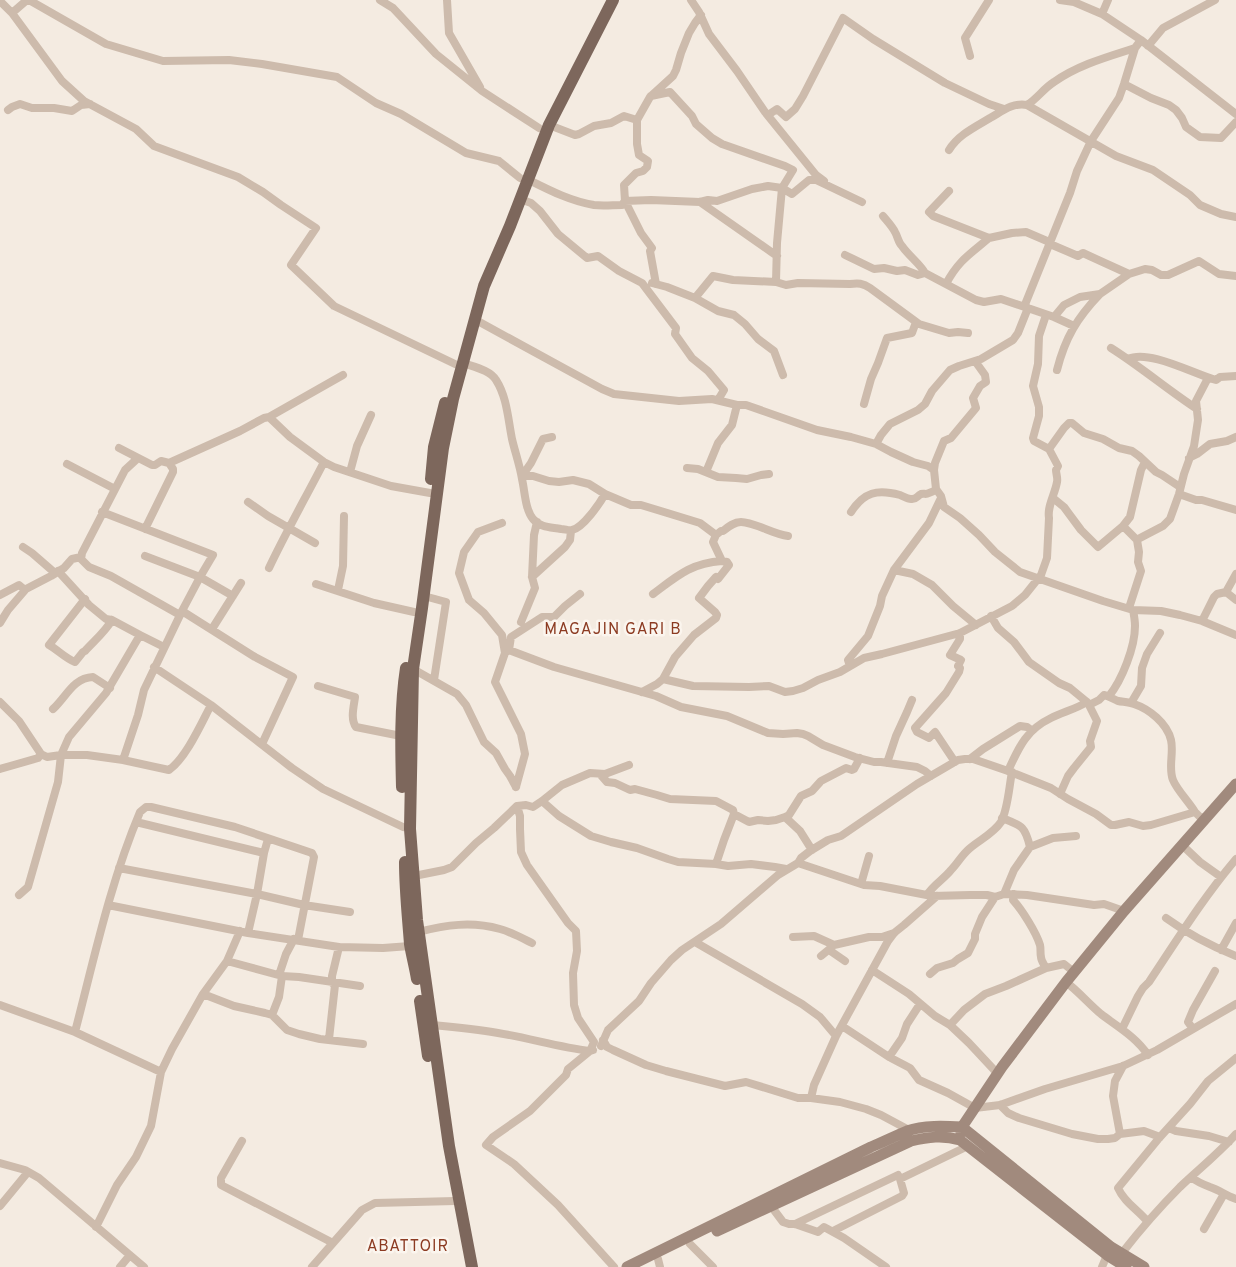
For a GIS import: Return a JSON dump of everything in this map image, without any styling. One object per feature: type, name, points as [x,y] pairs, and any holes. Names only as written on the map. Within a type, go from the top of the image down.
[{"type":"main road","points":[[465,1267],[455,1201],[441,1147],[415,968],[410,946],[403,827],[401,736],[403,685],[430,493],[434,447],[450,398],[467,316],[477,283],[523,179],[554,95],[603,0]]},
{"type":"main road","points":[[544,126],[613,0]]},
{"type":"main road","points":[[457,369],[484,286],[520,199],[523,179]]},
{"type":"main road","points":[[450,398],[413,669],[410,829],[418,932],[449,1146],[472,1267]]},
{"type":"main road","points":[[964,1143],[962,1127],[997,1073],[1074,972],[1182,845],[1200,815],[1232,795],[1236,784]]},
{"type":"main road","points":[[627,1267],[871,1147],[909,1130],[927,1127],[962,1127],[1111,1247],[1144,1267]]},
{"type":"main road","points":[[641,1267],[659,1263],[690,1244],[911,1141],[939,1136],[952,1138],[964,1143],[1107,1255],[1126,1267]]},
{"type":"street","points":[[12,13],[28,0],[106,44],[163,61],[229,60],[337,77],[376,102],[401,114],[466,153],[499,161],[523,179],[576,201],[596,205],[622,205],[625,201],[651,200],[717,201],[768,186],[782,188],[792,194],[809,180],[816,180],[862,202]]},
{"type":"street","points":[[380,0],[393,8],[436,54],[482,91],[544,126],[575,135],[594,126],[611,123],[624,116],[636,120]]},
{"type":"street","points":[[447,0],[449,33],[482,91]]},
{"type":"street","points":[[691,0],[709,34],[738,71],[765,112],[816,175],[832,188]]},
{"type":"street","points":[[970,56],[965,38],[990,0]]},
{"type":"street","points":[[1060,0],[1084,3],[1102,14],[1141,40],[1236,114]]},
{"type":"street","points":[[1102,14],[1108,0]]},
{"type":"street","points":[[1148,46],[1163,28],[1215,0]]},
{"type":"street","points":[[0,2],[12,13],[62,81],[84,101],[136,129],[154,146],[244,180],[316,228],[290,265],[334,306],[457,369],[485,371],[495,378],[508,413],[529,512],[534,520],[546,527],[571,531],[579,527],[605,494]]},
{"type":"street","points":[[656,284],[650,252],[652,248],[641,233],[625,201],[624,185],[636,173],[643,171],[647,167],[648,161],[639,154],[636,120],[650,97],[673,76],[689,33],[701,16]]},
{"type":"street","points":[[768,115],[776,109],[786,117],[795,109],[843,18],[873,39],[945,83],[968,95],[1004,109]]},
{"type":"street","points":[[876,444],[890,424],[918,410],[925,404],[932,391],[950,370],[982,359],[1014,340],[1077,171],[1091,141],[1119,98],[1135,48],[1141,40]]},
{"type":"street","points":[[1027,105],[1053,82],[1103,58],[1135,48]]},
{"type":"street","points":[[1124,84],[1150,98],[1169,105],[1176,110],[1186,126],[1200,138],[1221,138],[1236,122]]},
{"type":"street","points":[[650,97],[670,92],[692,116],[696,124],[712,138],[722,144],[794,170],[782,188],[777,242],[776,282]]},
{"type":"street","points":[[8,110],[20,104],[32,108],[54,108],[72,111],[81,105],[90,104]]},
{"type":"street","points":[[949,150],[953,144],[973,128],[1004,109],[1022,104],[1027,105],[1116,156],[1153,170],[1190,195],[1200,205],[1221,214],[1236,217]]},
{"type":"street","points":[[949,191],[929,212],[933,216],[989,238]]},
{"type":"street","points":[[520,199],[531,202],[558,234],[587,258],[598,256],[619,271],[642,283],[676,328],[675,334],[692,358],[724,390],[718,400]]},
{"type":"street","points":[[700,202],[777,256]]},
{"type":"street","points":[[883,216],[895,232],[903,248],[925,273],[935,280],[976,300],[984,302],[1001,299],[1074,326]]},
{"type":"street","points":[[946,284],[954,269],[974,248],[989,238],[1026,232],[1078,256],[1084,253],[1129,274]]},
{"type":"street","points":[[845,255],[874,269],[905,270],[918,275],[925,273]]},
{"type":"street","points":[[1058,370],[1061,354],[1068,336],[1088,306],[1100,294],[1129,274],[1145,268],[1160,275],[1168,275],[1199,261],[1219,274],[1236,276]]},
{"type":"street","points":[[695,298],[713,276],[733,280],[786,284],[857,283],[866,285],[916,322],[949,333],[968,332]]},
{"type":"street","points":[[642,283],[645,281],[667,287],[695,298],[718,311],[734,315],[758,339],[774,351],[783,375]]},
{"type":"street","points":[[663,679],[693,686],[749,688],[768,686],[785,692],[793,691],[840,672],[864,658],[960,633],[1019,601],[1041,575],[1047,558],[1048,512],[1058,479],[1056,470],[1058,466],[1049,449],[1034,441],[1033,438],[1039,407],[1033,386],[1038,364],[1039,336],[1050,316],[1064,305],[1080,297],[1100,294]]},
{"type":"street","points":[[474,319],[608,392],[679,401],[712,399],[737,405],[746,405],[818,430],[851,436],[876,444],[934,470]]},
{"type":"street","points":[[864,404],[871,379],[887,338],[912,333],[916,322]]},
{"type":"street","points":[[1111,348],[1197,409]]},
{"type":"street","points":[[1128,359],[1132,357],[1163,361],[1216,380],[1220,377],[1236,376]]},
{"type":"street","points":[[975,361],[985,375],[986,382],[980,386],[973,398],[976,408],[950,438],[944,441],[935,463],[936,489],[944,507],[960,518],[1020,572],[1103,601],[1131,609],[1161,611],[1202,621],[1236,635]]},
{"type":"street","points":[[119,448],[152,465],[161,461],[169,463],[269,417],[343,375]]},
{"type":"street","points":[[1137,540],[1163,526],[1170,519],[1194,446],[1198,420],[1196,401],[1208,378]]},
{"type":"street","points":[[706,472],[718,443],[732,425],[737,405]]},
{"type":"street","points":[[350,472],[357,446],[371,415]]},
{"type":"street","points":[[269,417],[290,437],[324,462],[334,467],[390,486],[430,493]]},
{"type":"street","points":[[1049,449],[1064,428],[1069,423],[1072,423],[1084,433],[1103,439],[1119,448],[1132,451],[1156,472],[1162,474],[1180,491],[1196,500],[1236,510]]},
{"type":"street","points":[[1189,458],[1210,444],[1227,441],[1236,436]]},
{"type":"street","points":[[522,476],[531,463],[543,438],[552,437]]},
{"type":"street","points":[[138,458],[125,470],[102,512],[81,558],[89,568],[111,576],[212,629],[255,657],[293,677],[262,744]]},
{"type":"street","points":[[269,568],[288,528],[305,500],[324,462]]},
{"type":"street","points":[[1053,498],[1064,507],[1081,530],[1098,547],[1123,526],[1131,516],[1141,470],[1146,462]]},
{"type":"street","points":[[145,529],[173,472],[169,463]]},
{"type":"street","points":[[67,464],[115,489]]},
{"type":"street","points":[[687,468],[698,469],[718,477],[747,479],[761,474],[769,474]]},
{"type":"street","points":[[522,476],[533,476],[559,482],[573,480],[589,484],[605,494],[631,505],[641,506],[700,523],[716,535]]},
{"type":"street","points":[[851,512],[864,498],[874,492],[889,493],[911,500],[936,489]]},
{"type":"street","points":[[850,666],[848,660],[868,636],[882,596],[894,570],[929,523],[941,498]]},
{"type":"street","points":[[248,502],[314,543]]},
{"type":"street","points":[[102,512],[212,554],[144,690],[123,760]]},
{"type":"street","points":[[338,590],[343,566],[344,516]]},
{"type":"street","points":[[521,622],[535,588],[532,577],[534,535],[537,522]]},
{"type":"street","points":[[722,561],[713,542],[716,535],[732,525],[741,522],[788,536]]},
{"type":"street","points":[[502,524],[478,532],[464,552],[459,573],[469,600],[484,613],[502,636],[507,651]]},
{"type":"street","points":[[1109,696],[1119,680],[1130,651],[1135,628],[1131,609],[1141,571],[1138,562],[1137,540],[1123,526]]},
{"type":"street","points":[[532,577],[565,547],[570,540],[571,531]]},
{"type":"street","points":[[23,547],[57,572],[106,619],[112,620],[164,647]]},
{"type":"street","points":[[145,556],[200,577],[233,596]]},
{"type":"street","points":[[0,623],[25,590],[57,572],[72,559],[81,558]]},
{"type":"street","points":[[642,692],[663,679],[675,657],[694,635],[716,618],[717,614],[699,598],[708,586],[716,578],[718,579],[729,565],[728,562],[722,561],[698,565],[684,571],[653,594]]},
{"type":"street","points":[[894,570],[913,574],[932,585],[976,625]]},
{"type":"street","points":[[1202,621],[1214,597],[1217,594],[1226,592],[1236,574]]},
{"type":"street","points":[[212,629],[241,583]]},
{"type":"street","points":[[316,584],[374,603],[414,612]]},
{"type":"street","points":[[0,595],[19,585],[25,590]]},
{"type":"street","points":[[1226,592],[1236,600]]},
{"type":"street","points":[[413,669],[457,694],[466,705],[484,742],[496,753],[516,787],[525,754],[521,734],[495,682],[511,637],[542,617],[554,617],[580,594]]},
{"type":"street","points":[[424,596],[446,602],[434,680]]},
{"type":"street","points":[[85,599],[49,645],[64,657],[75,662],[94,640],[102,634],[112,620]]},
{"type":"street","points":[[991,616],[998,628],[1018,646],[1029,662],[1059,683],[1070,688],[1088,703],[1097,721],[1090,741],[1091,747],[1071,772],[1060,794]]},
{"type":"street","points":[[955,762],[935,732],[929,738],[917,732],[915,728],[952,685],[959,672],[960,668],[958,666],[961,660],[950,655],[960,639],[960,633]]},
{"type":"street","points":[[1132,703],[1141,686],[1142,668],[1147,654],[1160,633]]},
{"type":"street","points":[[19,895],[28,887],[58,782],[61,755],[69,737],[110,688],[140,635]]},
{"type":"street","points":[[507,651],[554,667],[656,696],[681,707],[727,716],[768,733],[803,734],[823,745],[860,758],[925,770],[931,776]]},
{"type":"street","points":[[154,667],[211,705],[292,768],[324,788],[403,827]]},
{"type":"street","points":[[53,709],[83,678],[94,677],[110,688]]},
{"type":"street","points":[[318,686],[355,697],[353,723],[356,726],[401,736]]},
{"type":"street","points":[[614,1267],[558,1204],[514,1164],[486,1145],[493,1137],[530,1112],[566,1075],[568,1069],[590,1051],[603,1044],[608,1030],[639,1001],[651,983],[671,960],[682,950],[721,924],[786,869],[798,863],[801,858],[812,850],[828,840],[849,831],[880,808],[931,776],[955,762],[965,759],[1010,772],[1051,788],[1108,823],[1115,825],[1129,822],[1143,826],[1200,815],[1173,780],[1172,740],[1168,733],[1157,718],[1146,708],[1104,695],[1099,700],[1051,717],[1031,730],[1023,740],[1010,772],[1002,818],[990,834],[959,858],[952,870],[932,887],[927,895]]},
{"type":"street","points":[[887,763],[896,736],[912,700]]},
{"type":"street","points":[[0,702],[19,722],[41,754],[46,757],[87,755],[123,760],[169,770],[182,756],[211,705]]},
{"type":"street","points":[[970,759],[1020,726],[1031,730]]},
{"type":"street","points":[[0,769],[38,758],[41,754]]},
{"type":"street","points":[[600,774],[608,782],[630,790],[635,789],[670,799],[716,801],[733,810],[734,814],[749,822],[758,820],[768,821],[789,815],[801,796],[812,791],[821,781],[846,768],[854,769],[860,758]]},
{"type":"street","points":[[414,876],[452,867],[517,806],[526,805],[533,807],[562,785],[590,773],[605,774],[629,764]]},
{"type":"street","points":[[542,802],[559,816],[591,836],[637,848],[668,860],[728,866],[751,864],[786,869]]},
{"type":"street","points":[[75,1032],[119,868],[140,812],[146,806],[234,827],[312,853],[314,857],[296,939],[286,954],[280,972],[282,976],[279,997],[272,1016]]},
{"type":"street","points":[[517,806],[520,816],[521,852],[538,882],[576,932],[577,951],[573,973],[574,1006],[578,1018],[594,1042],[590,1051]]},
{"type":"street","points":[[716,864],[734,814]]},
{"type":"street","points":[[785,817],[800,831],[812,850]]},
{"type":"street","points":[[1002,818],[1020,825],[1025,830],[1030,847]]},
{"type":"street","points":[[136,822],[264,853]]},
{"type":"street","points":[[1004,894],[1014,870],[1030,847],[1053,838],[1076,836]]},
{"type":"street","points":[[96,1227],[117,1185],[136,1157],[151,1126],[161,1072],[172,1049],[202,994],[227,960],[244,932],[257,894],[268,839]]},
{"type":"street","points":[[1182,845],[1200,862],[1221,876]]},
{"type":"street","points":[[861,884],[869,856]]},
{"type":"street","points":[[1122,1029],[1138,996],[1221,876],[1236,860]]},
{"type":"street","points":[[798,863],[861,884],[927,895],[987,895],[995,897],[1004,894],[1027,895],[1094,905],[1104,904],[1124,911]]},
{"type":"street","points":[[119,868],[257,894],[304,905],[350,912]]},
{"type":"street","points":[[1014,894],[1013,900],[1019,906],[1040,944],[1040,958],[1046,968]]},
{"type":"street","points":[[821,956],[832,948],[869,937],[882,937],[894,933],[937,896]]},
{"type":"street","points":[[930,974],[937,968],[953,963],[968,954],[982,917],[995,897]]},
{"type":"street","points":[[108,905],[244,932],[339,947],[383,948],[410,946]]},
{"type":"street","points":[[1166,918],[1210,946],[1236,956]]},
{"type":"street","points":[[1221,950],[1236,923]]},
{"type":"street","points":[[418,932],[443,925],[472,924],[501,929],[532,943]]},
{"type":"street","points":[[811,1098],[814,1085],[836,1036],[894,933]]},
{"type":"street","points":[[793,937],[814,936],[832,948],[845,961]]},
{"type":"street","points":[[695,942],[802,1004],[820,1017],[836,1036]]},
{"type":"street","points":[[329,1039],[335,985],[332,983],[339,947]]},
{"type":"street","points":[[227,960],[282,976],[360,986]]},
{"type":"street","points":[[950,1025],[964,1010],[985,994],[1046,968],[1064,964],[1074,972]]},
{"type":"street","points":[[872,970],[909,994],[950,1025],[997,1073]]},
{"type":"street","points":[[1193,1029],[1188,1022],[1215,971]]},
{"type":"street","points":[[1066,982],[1113,1023],[1136,1040],[1148,1055]]},
{"type":"street","points":[[202,994],[234,1006],[265,1012],[287,1030],[310,1037],[363,1044]]},
{"type":"street","points":[[888,1057],[902,1038],[907,1024],[920,1004]]},
{"type":"street","points":[[842,1026],[888,1057],[910,1068],[919,1080],[975,1108],[1000,1105],[1045,1089],[1123,1066],[1148,1055],[1236,1004]]},
{"type":"street","points":[[0,1005],[75,1032],[161,1072]]},
{"type":"street","points":[[432,1025],[496,1032],[533,1039],[565,1048],[590,1051]]},
{"type":"street","points":[[603,1044],[646,1065],[688,1077],[725,1086],[746,1082],[798,1098],[840,1102],[881,1115],[909,1130]]},
{"type":"street","points":[[1147,1221],[1120,1194],[1118,1188],[1208,1081],[1236,1058]]},
{"type":"street","points":[[1120,1134],[1112,1096],[1114,1081],[1123,1066]]},
{"type":"street","points":[[1000,1105],[1008,1113],[1019,1118],[1062,1132],[1098,1139],[1115,1138],[1120,1134],[1144,1131],[1160,1137]]},
{"type":"street","points":[[1169,1128],[1176,1131],[1209,1136],[1234,1137]]},
{"type":"street","points":[[1122,1253],[1147,1221],[1234,1137]]},
{"type":"street","points":[[242,1140],[221,1178],[221,1185],[333,1243]]},
{"type":"street","points":[[900,1179],[964,1143]]},
{"type":"street","points":[[0,1163],[25,1170],[39,1178],[144,1267]]},
{"type":"street","points":[[0,1206],[28,1172]]},
{"type":"street","points":[[794,1224],[898,1175],[904,1192],[902,1196],[833,1230]]},
{"type":"street","points":[[1191,1177],[1198,1183],[1236,1199]]},
{"type":"street","points":[[1204,1229],[1224,1194]]},
{"type":"street","points":[[312,1267],[362,1210],[375,1203],[455,1201]]},
{"type":"street","points":[[771,1206],[783,1222],[818,1232],[824,1227],[833,1230],[886,1267]]},
{"type":"street","points":[[690,1244],[714,1267]]},
{"type":"street","points":[[1102,1267],[1107,1255]]},
{"type":"street","points":[[120,1267],[130,1256]]},
{"type":"district","name":"MAGAJIN GARI B","points":[[613,630]]},
{"type":"district","name":"ABATTOIR","points":[[408,1247]]}]
